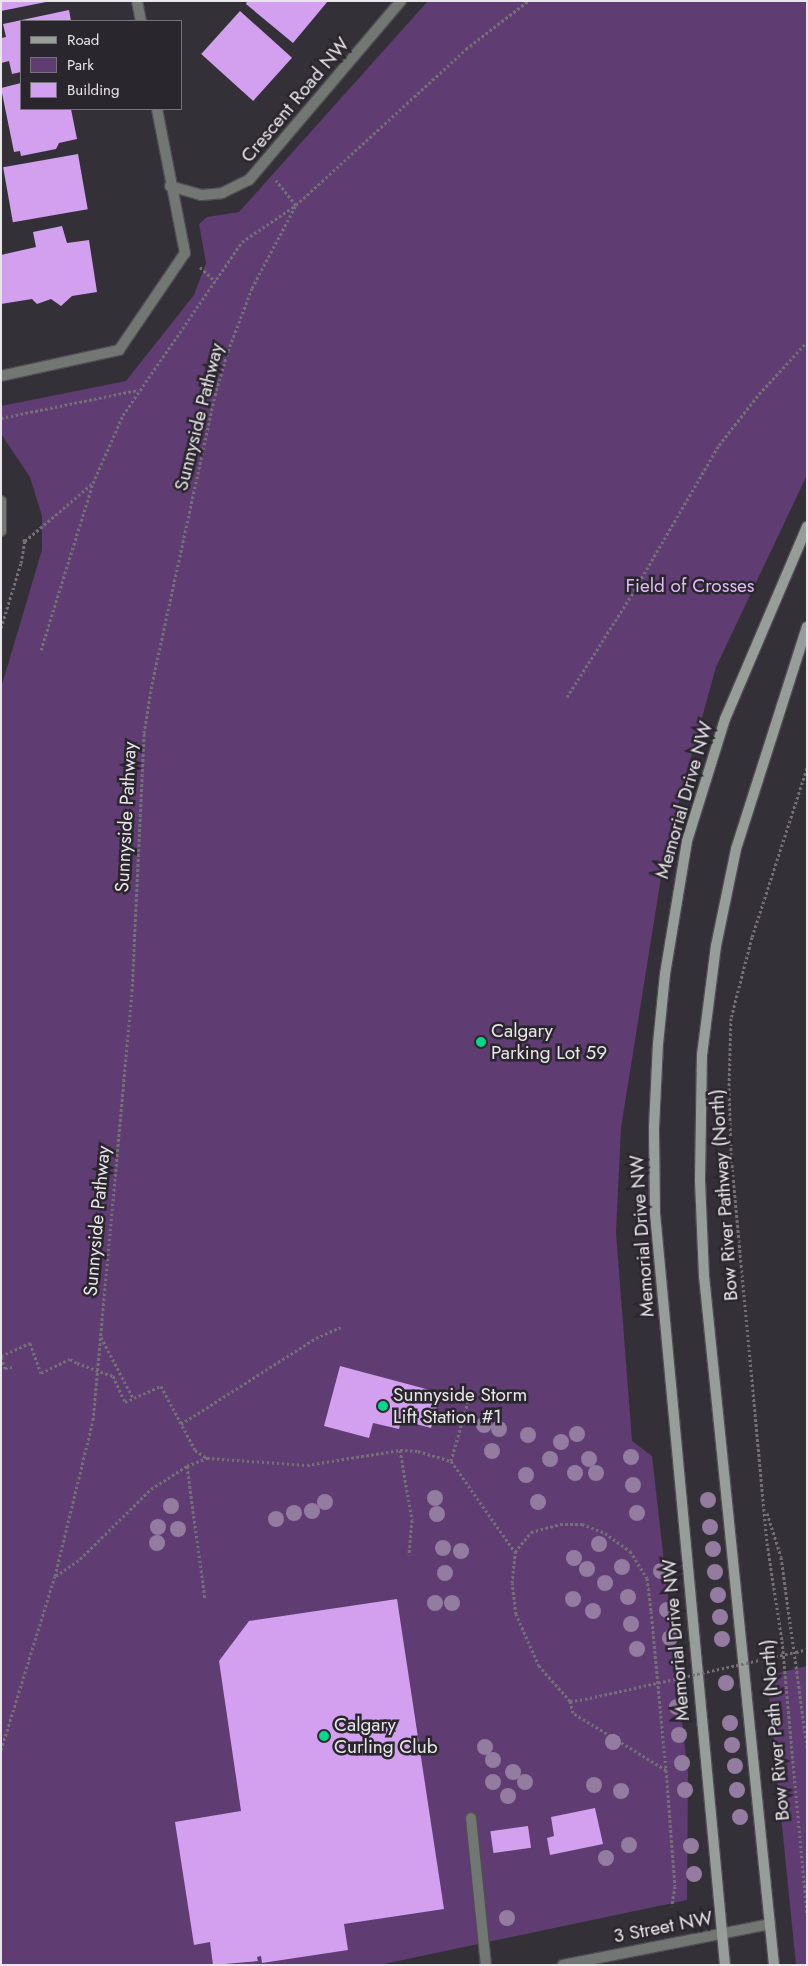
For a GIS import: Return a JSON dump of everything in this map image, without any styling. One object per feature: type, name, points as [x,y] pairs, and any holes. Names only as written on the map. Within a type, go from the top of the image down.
[{"type":"main road","name":"Memorial Drive NW","points":[[725,1965],[654,1213],[654,1128],[658,1044],[666,965],[687,841],[728,710],[807,527]]},
{"type":"main road","points":[[774,1965],[704,1276],[700,1180],[702,1055],[716,946],[736,849],[807,627]]},
{"type":"street","points":[[138,1],[141,20]]},
{"type":"street","name":"Crescent Road NW","points":[[170,186],[201,195],[222,193],[249,180],[401,1]]},
{"type":"street","points":[[1,376],[119,350],[184,252],[170,186],[157,110]]},
{"type":"street","points":[[1,502],[1,531]]},
{"type":"street","points":[[471,1818],[486,1965]]},
{"type":"street","name":"3 Street NW","points":[[563,1965],[770,1924]]},
{"type":"path","name":"Sunnyside Pathway","points":[[1,1750],[55,1576],[93,1420],[132,991],[144,733],[152,684],[215,395],[228,351],[252,288],[296,205],[466,49],[528,1]]},
{"type":"path","points":[[41,650],[94,483],[112,438],[139,390],[242,242],[296,205],[272,175],[269,158]]},
{"type":"path","points":[[567,697],[634,591],[719,445],[759,394],[807,342]]},
{"type":"path","points":[[1,418],[139,390]]},
{"type":"path","points":[[1,628],[25,541],[94,483]]},
{"type":"path","name":"Bow River Pathway (North)","points":[[767,1542],[766,1510],[731,1154],[731,1018],[752,937],[807,768]]},
{"type":"path","points":[[181,1424],[316,1338],[340,1327]]},
{"type":"path","points":[[101,1335],[133,1398]]},
{"type":"path","points":[[12,1367],[5,1368],[1,1356],[30,1343],[42,1374],[70,1359],[113,1376],[125,1402],[161,1386],[195,1450],[208,1458]]},
{"type":"path","points":[[450,1460],[468,1398]]},
{"type":"path","points":[[55,1576],[80,1558],[150,1489],[187,1466],[208,1458],[307,1465],[400,1450],[418,1451],[450,1460],[515,1552]]},
{"type":"path","points":[[400,1450],[412,1520],[409,1556]]},
{"type":"path","points":[[187,1466],[205,1599]]},
{"type":"path","name":"Bow River Pathway (North)","points":[[766,1510],[781,1558],[796,1652],[807,1747]]},
{"type":"path","points":[[666,1770],[573,1713],[570,1701],[539,1666],[520,1622],[512,1584],[515,1552],[531,1532],[560,1524],[582,1524],[605,1533],[630,1551],[647,1578],[666,1770],[675,1886],[672,1906]]},
{"type":"path","name":"Bow River Path (North)","points":[[767,1542],[782,1641],[807,1915]]},
{"type":"path","points":[[570,1701],[807,1649]]},
{"type":"green space","name":"Field of Crosses","points":[[428,1],[807,1],[807,475],[716,667],[665,852],[621,1128],[616,1232],[632,1441],[652,1456],[688,1774],[687,1900],[379,1965],[1,1965],[1,688],[42,550],[42,516],[30,477],[1,434],[1,406],[126,381],[194,295],[206,263],[199,224],[207,217],[239,212]]},
{"type":"green space","points":[[807,1666],[807,1965],[796,1965],[767,1676]]},
{"type":"building","points":[[1,1],[46,1],[46,2],[1,11]]},
{"type":"building","points":[[247,1],[328,1],[293,43],[246,4]]},
{"type":"building","points":[[69,10],[71,20],[22,20]]},
{"type":"building","points":[[240,11],[292,58],[253,101],[201,54]]},
{"type":"building","points":[[20,20],[20,72],[12,74],[9,61],[1,63],[1,38],[6,37],[3,24]]},
{"type":"building","points":[[20,83],[20,110],[71,110],[77,139],[59,143],[56,149],[21,156],[20,151],[14,152],[1,88]]},
{"type":"building","points":[[78,154],[88,209],[13,222],[3,167]]},
{"type":"building","points":[[62,226],[67,243],[89,240],[97,292],[72,296],[61,306],[51,299],[37,304],[32,299],[1,304],[1,255],[36,247],[33,232]]},
{"type":"building","name":"Sunnyside Storm Lift Station #1","points":[[340,1366],[441,1393],[431,1428],[401,1420],[399,1429],[373,1423],[369,1438],[324,1426]]},
{"type":"building","name":"Calgary Curling Club","points":[[397,1599],[444,1909],[344,1924],[348,1950],[262,1963],[261,1956],[257,1957],[258,1961],[213,1965],[210,1942],[194,1945],[175,1822],[241,1811],[219,1661],[249,1621]]},
{"type":"building","points":[[595,1808],[603,1844],[550,1855],[547,1838],[554,1836],[551,1817]]},
{"type":"building","points":[[528,1826],[531,1848],[493,1853],[490,1831]]},
{"type":"place","name":"Calgary Parking Lot 59","points":[[481,1042]]},
{"type":"place","name":"Sunnyside Storm Lift Station #1","points":[[383,1406]]},
{"type":"place","name":"Calgary Curling Club","points":[[324,1736]]}]
